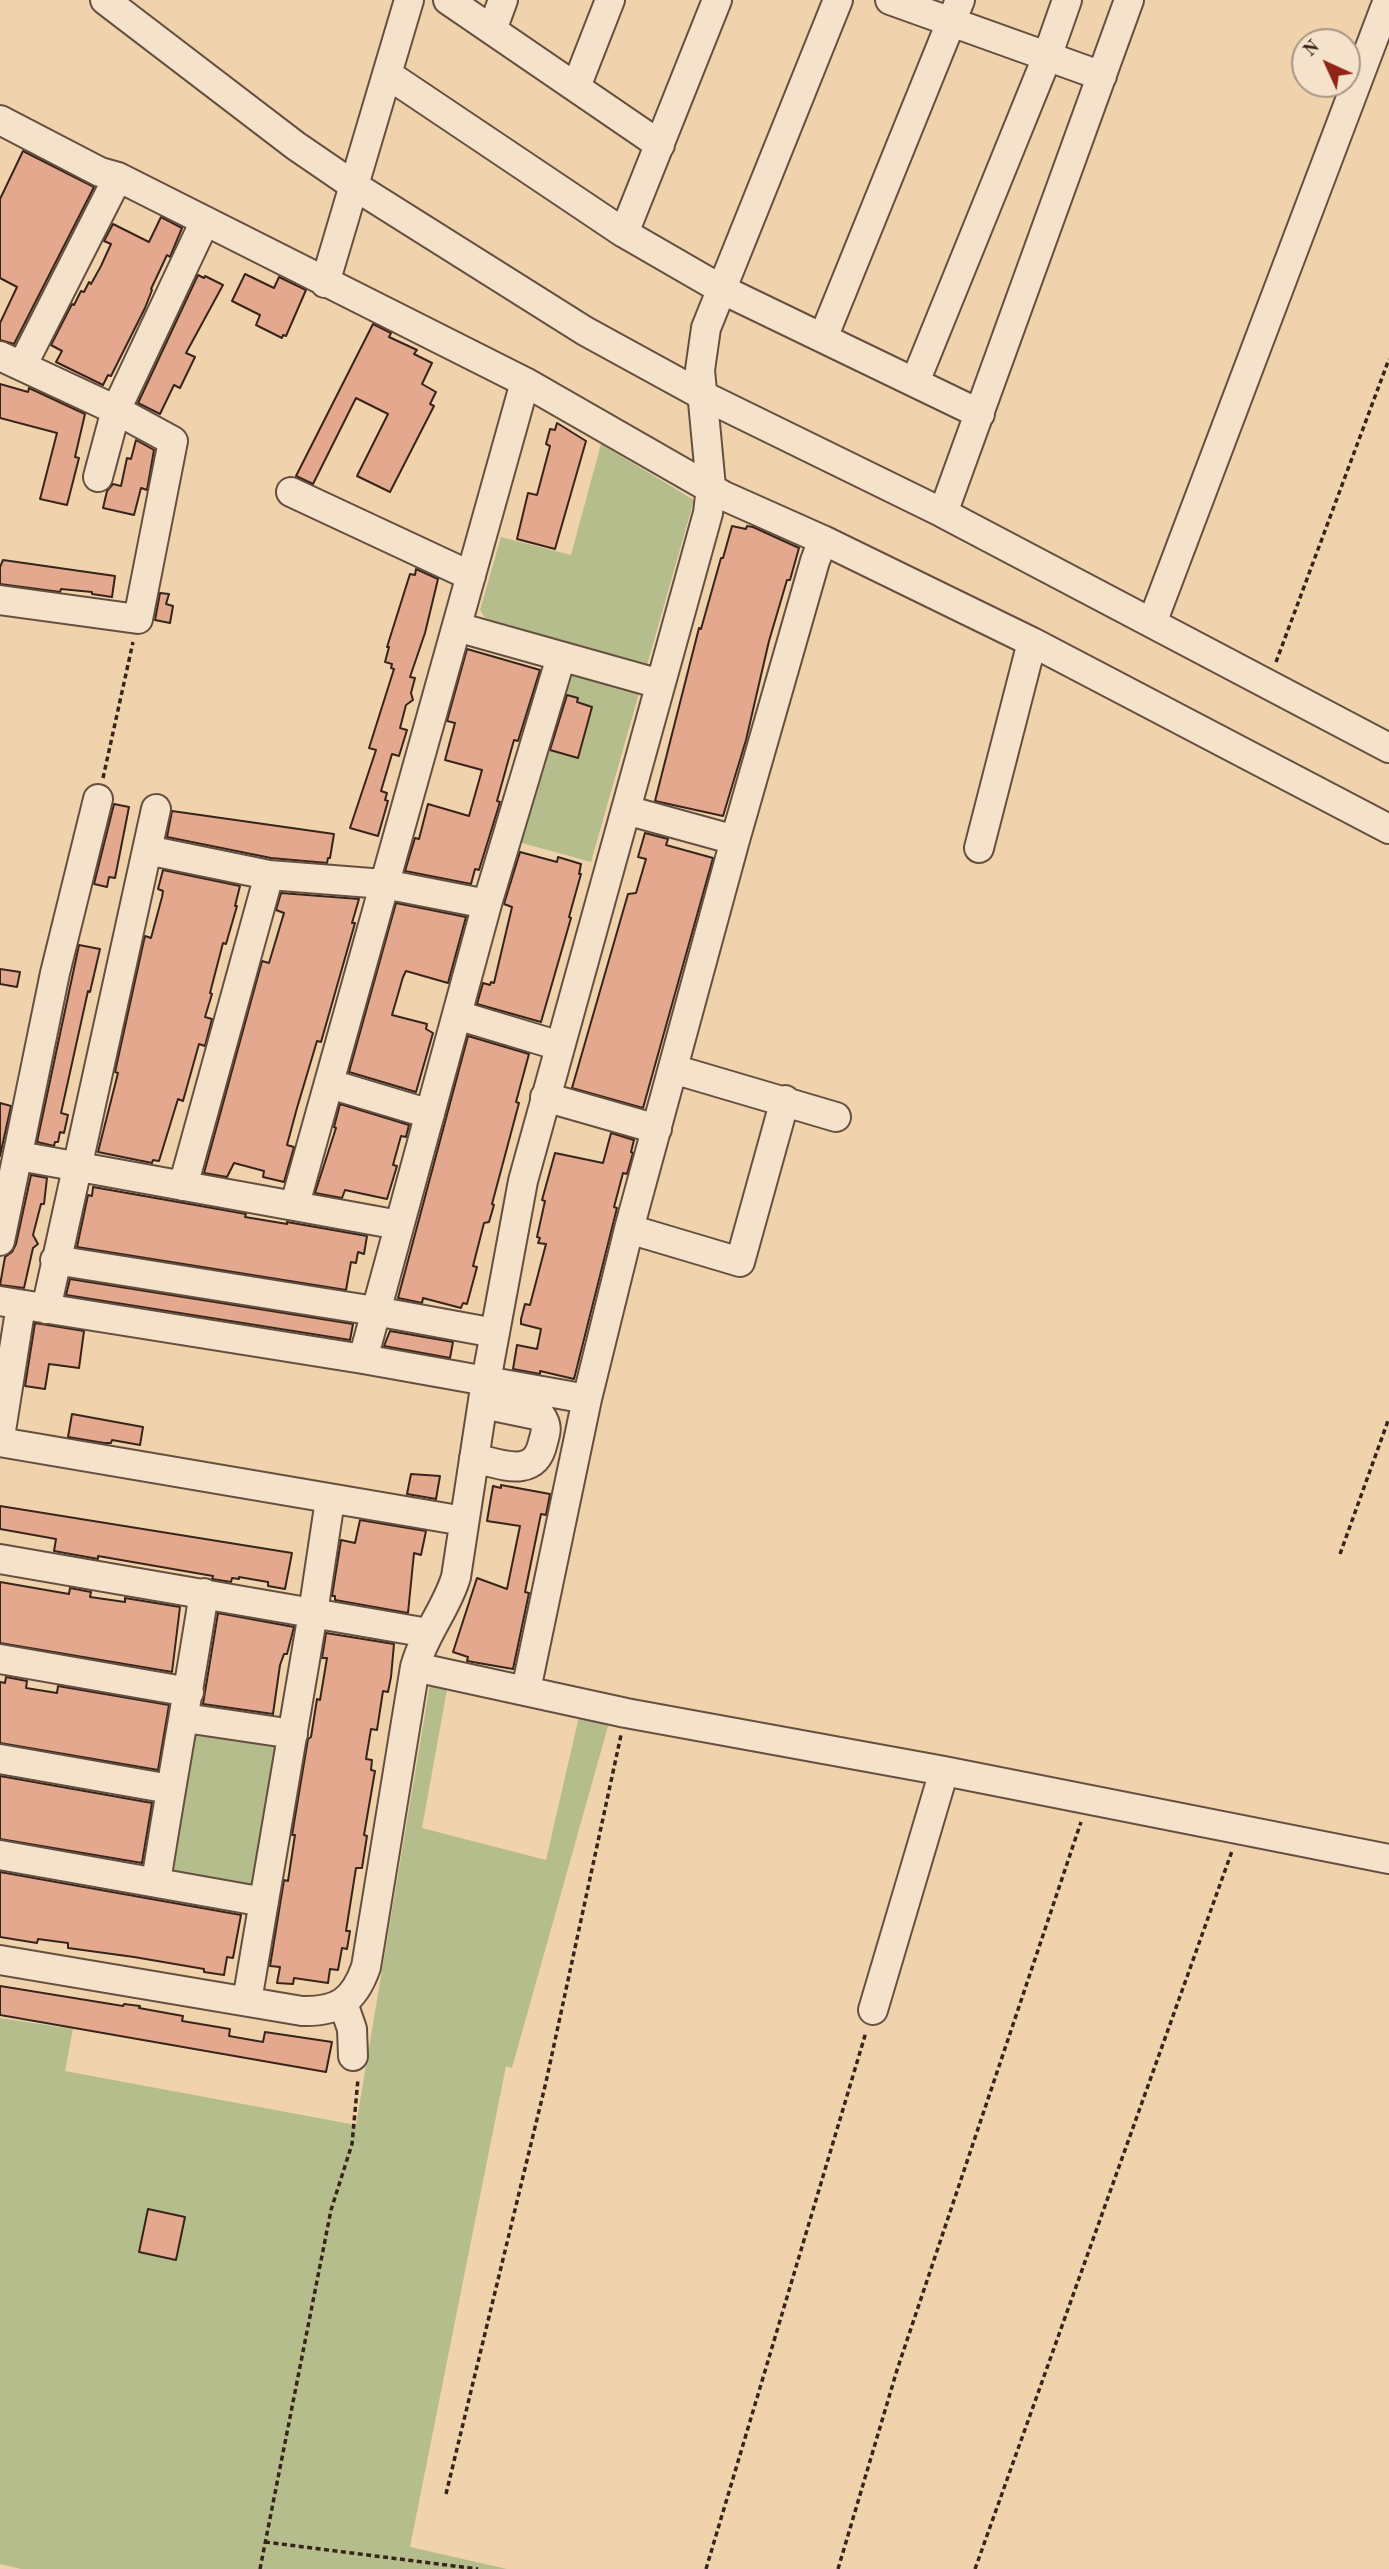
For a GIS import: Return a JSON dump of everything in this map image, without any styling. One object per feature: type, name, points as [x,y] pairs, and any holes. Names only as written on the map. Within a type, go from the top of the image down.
[{"type":"street","points":[[105,0],[296,146],[352,185],[585,331],[701,394],[943,513],[1389,748]]},
{"type":"street","points":[[324,283],[409,0]]},
{"type":"street","points":[[448,0],[660,145]]},
{"type":"street","points":[[492,30],[503,0]]},
{"type":"street","points":[[576,87],[610,0]]},
{"type":"street","points":[[624,233],[717,0]]},
{"type":"street","points":[[0,1960],[302,2011],[321,2011],[343,2003],[356,1990],[366,1967],[415,1667],[428,1633],[449,1599],[456,1577],[512,1230],[545,1097],[708,513],[711,487],[701,394],[701,351],[706,328],[838,0]]},
{"type":"street","points":[[890,0],[956,11],[1048,57],[1102,76]]},
{"type":"street","points":[[915,382],[1048,57],[1068,0]]},
{"type":"street","points":[[943,513],[1129,0]]},
{"type":"street","points":[[1152,623],[1388,0]]},
{"type":"street","points":[[823,338],[956,11]]},
{"type":"street","points":[[387,74],[624,233],[721,289],[980,414]]},
{"type":"street","points":[[0,120],[525,382],[722,495],[823,540],[1032,642],[1389,829]]},
{"type":"street","points":[[0,600],[138,619],[173,441],[116,410],[11,361],[118,177]]},
{"type":"street","points":[[99,477],[116,410],[205,222]]},
{"type":"street","points":[[295,1205],[525,382]]},
{"type":"street","points":[[290,492],[471,576]]},
{"type":"street","points":[[526,1690],[587,1399],[629,1229],[736,840],[823,540]]},
{"type":"street","points":[[457,627],[660,684]]},
{"type":"street","points":[[979,848],[1032,642]]},
{"type":"street","points":[[363,1359],[487,904],[561,657]]},
{"type":"street","points":[[0,1241],[55,973],[98,799]]},
{"type":"street","points":[[156,809],[55,1260],[22,1305],[6,1364],[0,1440],[330,1500],[464,1521]]},
{"type":"street","points":[[626,810],[736,840]]},
{"type":"street","points":[[147,850],[269,875],[383,884],[487,904]]},
{"type":"street","points":[[183,1186],[269,875]]},
{"type":"street","points":[[457,1015],[560,1046]]},
{"type":"street","points":[[673,1069],[836,1117]]},
{"type":"street","points":[[330,1084],[430,1114]]},
{"type":"street","points":[[545,1097],[657,1129]]},
{"type":"street","points":[[629,1229],[740,1262],[785,1100]]},
{"type":"street","points":[[19,1156],[399,1225]]},
{"type":"street","points":[[55,1260],[495,1333]]},
{"type":"street","points":[[22,1305],[363,1359],[485,1393],[541,1416],[547,1428],[542,1450],[531,1463],[513,1467],[474,1458]]},
{"type":"street","points":[[485,1393],[587,1399]]},
{"type":"street","points":[[247,2001],[330,1500]]},
{"type":"street","points":[[0,1559],[428,1633]]},
{"type":"street","points":[[156,1882],[204,1593]]},
{"type":"street","points":[[0,1658],[293,1734]]},
{"type":"street","points":[[415,1667],[626,1713],[944,1771],[1389,1858]]},
{"type":"street","points":[[0,1759],[170,1789]]},
{"type":"street","points":[[873,2010],[944,1771]]},
{"type":"street","points":[[0,1855],[264,1902]]},
{"type":"street","points":[[343,2003],[352,2029],[353,2056]]},
{"type":"path","points":[[1268,684],[1389,359]]},
{"type":"path","points":[[98,799],[138,619]]},
{"type":"path","points":[[1340,1554],[1389,1418]]},
{"type":"path","points":[[446,2494],[546,2082],[546,2072],[626,1713]]},
{"type":"path","points":[[838,2569],[897,2370],[1088,1800]]},
{"type":"path","points":[[975,2569],[1240,1829]]},
{"type":"path","points":[[706,2569],[873,2010]]},
{"type":"path","points":[[260,2569],[331,2210],[352,2144],[358,2080],[353,2056]]},
{"type":"path","points":[[265,2542],[478,2569]]},
{"type":"green space","points":[[601,444],[694,500],[591,862],[515,841],[570,644],[485,618],[480,610],[501,537],[571,555]]},
{"type":"green space","points":[[431,1678],[448,1684],[422,1828],[546,1860],[580,1712],[610,1719],[512,2068],[506,2066],[410,2547],[507,2569],[21,2569],[0,2564],[0,2018],[73,2029],[65,2071],[356,2125]]},
{"type":"green space","points":[[190,1730],[277,1739],[283,1747],[252,1890],[169,1872]]},
{"type":"building","points":[[23,151],[94,187],[14,344],[0,340],[0,323],[17,287],[0,278],[0,199]]},
{"type":"building","points":[[161,217],[182,228],[111,376],[108,375],[103,385],[56,362],[62,351],[51,345],[72,304],[74,305],[89,282],[91,284],[101,266],[111,244],[104,241],[113,224],[149,242]]},
{"type":"building","points":[[245,274],[274,288],[279,277],[306,290],[286,336],[283,335],[282,338],[256,325],[260,315],[232,301]]},
{"type":"building","points":[[198,275],[223,285],[186,353],[195,357],[180,388],[174,385],[160,414],[138,403]]},
{"type":"building","points":[[373,324],[391,333],[389,337],[417,350],[414,354],[432,363],[422,384],[436,392],[430,404],[434,406],[390,492],[357,476],[388,414],[356,398],[313,484],[296,476]]},
{"type":"building","points":[[0,384],[28,392],[29,388],[85,414],[75,457],[79,458],[67,505],[40,499],[57,433],[0,418]]},
{"type":"building","points":[[557,423],[586,441],[555,549],[517,539],[528,493],[537,495],[550,446],[546,444],[550,429],[555,430]]},
{"type":"building","points":[[136,440],[154,450],[147,490],[141,488],[134,515],[103,508],[107,491],[113,484],[121,486],[127,458],[131,459]]},
{"type":"building","points":[[732,526],[746,529],[747,526],[753,527],[799,548],[769,641],[746,740],[723,816],[655,801],[699,628],[701,629]]},
{"type":"building","points":[[3,560],[115,576],[112,597],[92,592],[61,589],[60,592],[0,584],[0,567]]},
{"type":"building","points":[[416,569],[438,579],[425,633],[410,677],[415,678],[411,693],[413,700],[406,705],[400,728],[407,730],[399,756],[392,754],[381,791],[387,793],[385,800],[388,801],[378,836],[350,828],[376,750],[369,748],[394,669],[391,668],[392,664],[385,662],[387,647],[410,574],[415,575]]},
{"type":"building","points":[[160,593],[169,594],[166,604],[173,606],[170,623],[155,620]]},
{"type":"building","points":[[467,649],[540,670],[518,741],[514,740],[497,801],[500,802],[479,870],[475,869],[471,884],[405,871],[415,838],[419,839],[428,804],[469,816],[482,770],[445,760],[455,723],[447,721]]},
{"type":"building","points":[[567,695],[592,707],[578,758],[550,750]]},
{"type":"building","points":[[114,804],[129,807],[115,878],[109,877],[107,887],[94,884]]},
{"type":"building","points":[[172,811],[334,834],[330,858],[327,863],[271,858],[167,837]]},
{"type":"building","points":[[645,833],[668,839],[666,845],[713,858],[643,1108],[572,1088],[628,894],[636,893],[646,859],[638,857]]},
{"type":"building","points":[[520,852],[557,862],[558,857],[581,864],[581,874],[569,917],[571,918],[541,1022],[477,1004],[483,983],[494,983],[512,907],[504,904]]},
{"type":"building","points":[[163,870],[240,886],[237,906],[226,944],[223,943],[210,993],[212,994],[205,1017],[212,1019],[205,1046],[199,1044],[183,1101],[178,1099],[159,1161],[153,1160],[152,1163],[98,1152],[118,1073],[115,1072],[145,936],[151,938],[162,897],[163,891],[158,889]]},
{"type":"building","points":[[281,893],[359,899],[352,923],[355,923],[321,1042],[317,1041],[287,1145],[294,1147],[284,1182],[263,1177],[264,1171],[234,1163],[227,1177],[204,1173],[262,961],[269,963],[284,913],[276,910]]},
{"type":"building","points":[[396,903],[466,917],[448,983],[406,971],[392,1015],[427,1024],[426,1029],[433,1033],[416,1092],[349,1072]]},
{"type":"building","points":[[79,945],[100,949],[61,1113],[68,1115],[64,1133],[60,1132],[58,1142],[55,1142],[54,1146],[37,1142]]},
{"type":"building","points":[[0,969],[20,972],[17,987],[0,984]]},
{"type":"building","points":[[468,1036],[529,1054],[492,1204],[494,1205],[489,1222],[484,1223],[473,1266],[477,1267],[467,1304],[463,1303],[461,1308],[423,1298],[422,1303],[398,1298]]},
{"type":"building","points":[[0,1103],[11,1106],[0,1156]]},
{"type":"building","points":[[340,1104],[409,1125],[406,1137],[401,1136],[393,1165],[397,1166],[387,1199],[345,1190],[342,1198],[315,1193],[336,1128],[334,1127]]},
{"type":"building","points":[[611,1133],[634,1140],[633,1153],[627,1174],[623,1173],[614,1207],[617,1208],[574,1379],[540,1371],[540,1374],[513,1369],[517,1345],[537,1349],[541,1329],[521,1324],[521,1319],[525,1304],[530,1305],[546,1244],[538,1243],[540,1238],[537,1237],[545,1201],[542,1200],[555,1153],[603,1163]]},
{"type":"building","points":[[31,1175],[47,1178],[44,1204],[41,1204],[33,1235],[38,1244],[33,1248],[24,1288],[0,1285],[5,1257],[12,1252],[16,1244]]},
{"type":"building","points":[[93,1187],[246,1214],[245,1217],[367,1236],[364,1254],[358,1252],[356,1263],[351,1262],[346,1290],[77,1247],[88,1195],[92,1196]]},
{"type":"building","points":[[70,1279],[353,1324],[350,1340],[66,1295]]},
{"type":"building","points":[[35,1323],[84,1331],[79,1368],[49,1364],[45,1389],[25,1386]]},
{"type":"building","points":[[390,1331],[453,1342],[450,1358],[384,1346]]},
{"type":"building","points":[[72,1414],[143,1427],[140,1445],[68,1437]]},
{"type":"building","points":[[411,1474],[440,1476],[436,1499],[407,1494]]},
{"type":"building","points":[[501,1485],[550,1494],[546,1515],[541,1514],[525,1592],[529,1593],[513,1669],[467,1661],[468,1657],[453,1652],[477,1578],[507,1589],[520,1526],[487,1521],[493,1486],[501,1488]]},
{"type":"building","points":[[0,1506],[292,1553],[285,1589],[268,1586],[268,1582],[239,1577],[232,1578],[231,1582],[212,1579],[213,1576],[54,1551],[56,1539],[0,1529]]},
{"type":"building","points":[[360,1520],[426,1531],[421,1555],[414,1553],[408,1613],[335,1600],[335,1596],[332,1596],[341,1540],[355,1543]]},
{"type":"building","points":[[0,1582],[69,1594],[70,1588],[91,1592],[90,1597],[125,1602],[125,1598],[180,1607],[172,1672],[0,1643]]},
{"type":"building","points":[[218,1613],[294,1627],[287,1654],[284,1654],[280,1665],[273,1714],[203,1704]]},
{"type":"building","points":[[326,1633],[394,1644],[391,1677],[388,1692],[383,1691],[377,1730],[371,1729],[366,1759],[372,1760],[371,1770],[375,1771],[364,1835],[367,1836],[362,1868],[356,1868],[346,1931],[350,1931],[347,1949],[342,1948],[338,1970],[330,1969],[328,1983],[294,1978],[293,1984],[277,1983],[280,1967],[270,1966],[284,1880],[288,1881],[295,1835],[292,1835],[308,1739],[311,1737],[317,1699],[320,1700],[327,1658],[322,1658]]},
{"type":"building","points":[[6,1677],[27,1681],[26,1688],[57,1693],[58,1686],[169,1705],[158,1770],[0,1743],[0,1682],[5,1683]]},
{"type":"building","points":[[0,1776],[152,1803],[142,1863],[0,1839]]},
{"type":"building","points":[[0,1872],[241,1915],[233,1958],[227,1957],[224,1975],[204,1972],[204,1969],[68,1948],[68,1943],[38,1939],[37,1943],[0,1937]]},
{"type":"building","points":[[0,1986],[123,2006],[140,2006],[139,2008],[183,2016],[182,2021],[230,2029],[229,2036],[263,2042],[265,2032],[332,2042],[326,2072],[0,2015]]},
{"type":"building","points":[[148,2209],[185,2217],[176,2260],[139,2252]]}]
